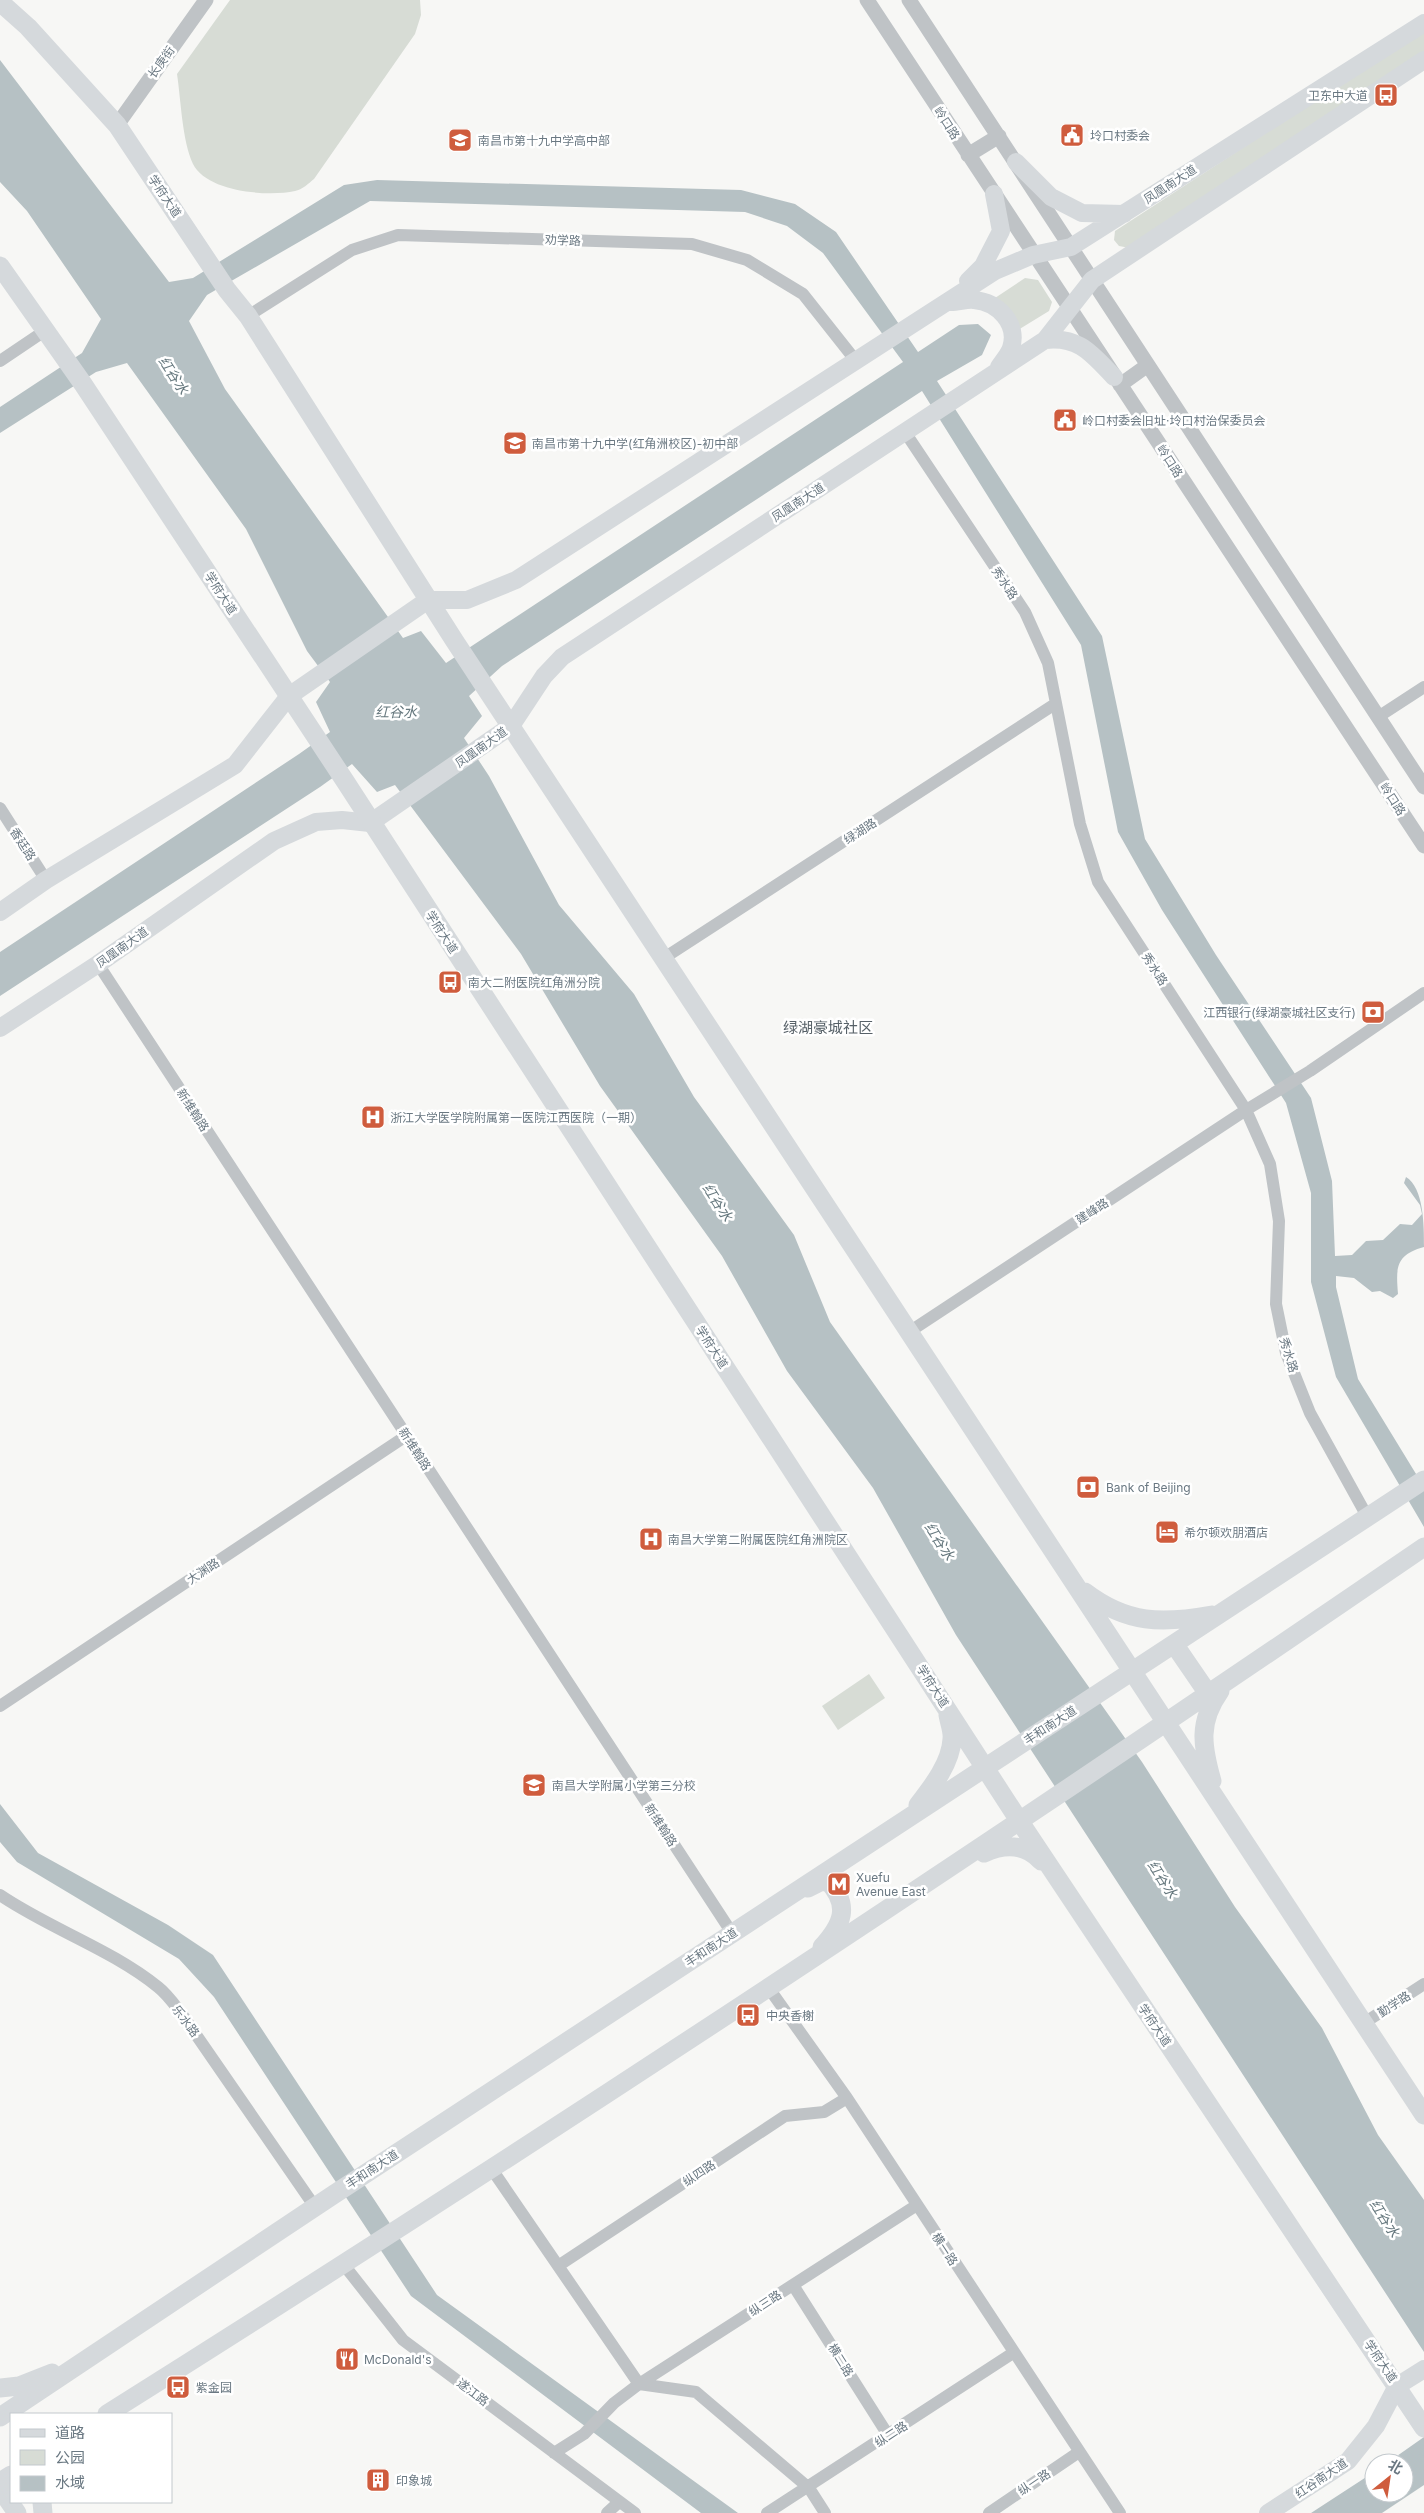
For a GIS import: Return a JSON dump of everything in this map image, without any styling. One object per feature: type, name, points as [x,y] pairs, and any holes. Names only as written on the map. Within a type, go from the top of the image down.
[{"type":"main road","name":"学府大道","points":[[0,2],[28,27],[117,125],[210,264],[248,316],[487,691],[1133,1671],[1161,1728],[1217,1799],[1424,2115]]},
{"type":"main road","name":"凤凰南大道","points":[[856,361],[995,272],[1033,255],[1071,247],[1424,22]]},
{"type":"main road","points":[[994,374],[1045,340],[1092,280],[1424,60]]},
{"type":"main road","points":[[1016,162],[1051,197],[1082,213],[1124,214]]},
{"type":"main road","points":[[946,303],[983,266],[1002,231],[994,194]]},
{"type":"main road","name":"学府大道","points":[[0,266],[65,357],[289,696],[1058,1880],[1424,2428]]},
{"type":"main road","points":[[946,303],[974,300],[988,303],[998,309],[1009,320],[1014,334],[1011,349],[994,374]]},
{"type":"main road","points":[[1045,340],[1072,341],[1089,351],[1117,381]]},
{"type":"main road","points":[[0,912],[46,880],[234,765],[289,696],[428,600],[467,600],[516,580],[856,361]]},
{"type":"main road","name":"凤凰南大道","points":[[0,1028],[98,964],[274,841],[316,822],[342,820],[370,823],[478,751],[511,726],[544,676],[562,657],[994,374]]},
{"type":"main road","name":"丰和南大道","points":[[0,2417],[333,2195],[1424,1480]]},
{"type":"main road","points":[[109,2413],[344,2265],[406,2222],[949,1869],[1161,1728],[1424,1547]]},
{"type":"main road","points":[[1075,1584],[1116,1612],[1147,1620],[1177,1622],[1221,1614]]},
{"type":"main road","points":[[1174,1644],[1216,1690]]},
{"type":"main road","points":[[1216,1690],[1209,1706],[1204,1729],[1203,1751],[1217,1799]]},
{"type":"main road","points":[[906,1820],[934,1784],[946,1759],[952,1738],[946,1706]]},
{"type":"main road","points":[[949,1869],[1001,1845],[1020,1848],[1036,1856],[1058,1880]]},
{"type":"main road","points":[[774,1906],[820,1882],[828,1881],[838,1891],[842,1901],[841,1918],[833,1935],[809,1960]]},
{"type":"main road","points":[[0,2388],[19,2386],[86,2360]]},
{"type":"main road","name":"红谷南大道","points":[[1268,2513],[1348,2461],[1376,2426],[1397,2386],[1422,2370]]},
{"type":"main road","points":[[0,2488],[10,2503]]},
{"type":"street","name":"长庚街","points":[[117,125],[206,0]]},
{"type":"street","name":"岭口路","points":[[867,0],[1033,255],[1424,846]]},
{"type":"street","points":[[909,0],[1424,787]]},
{"type":"street","points":[[968,155],[999,136]]},
{"type":"street","name":"劝学路","points":[[248,316],[352,250],[398,235],[692,244],[747,260],[803,294],[856,361]]},
{"type":"street","points":[[0,361],[46,330]]},
{"type":"street","points":[[1117,381],[1148,365]]},
{"type":"street","name":"秀水路","points":[[905,432],[1025,612],[1048,663],[1080,824],[1098,882],[1246,1110],[1270,1164],[1279,1221],[1276,1304],[1286,1353],[1310,1413],[1368,1518]]},
{"type":"street","points":[[1378,717],[1424,687]]},
{"type":"street","name":"绿湖路","points":[[664,958],[1055,704]]},
{"type":"street","name":"香廷路","points":[[0,808],[46,880]]},
{"type":"street","name":"新维翰路","points":[[98,964],[732,1934]]},
{"type":"street","name":"建峰路","points":[[909,1332],[1246,1110],[1275,1093],[1424,993]]},
{"type":"street","name":"大渊路","points":[[0,1706],[406,1436]]},
{"type":"street","name":"乐水路","points":[[0,1895],[20,1909],[135,1970],[160,1988],[181,2013],[315,2207]]},
{"type":"street","name":"勤学路","points":[[1364,2023],[1424,1984]]},
{"type":"street","name":"横一路","points":[[768,1987],[847,2098],[1120,2513]]},
{"type":"street","name":"纵四路","points":[[558,2266],[785,2116],[824,2112],[847,2098]]},
{"type":"street","points":[[491,2168],[639,2384],[696,2392],[809,2488],[825,2513]]},
{"type":"street","name":"纵三路","points":[[554,2453],[584,2434],[614,2403],[639,2384],[917,2205]]},
{"type":"street","name":"遂江路","points":[[344,2265],[403,2340],[635,2513]]},
{"type":"street","name":"横二路","points":[[793,2284],[888,2436]]},
{"type":"street","name":"纵二路","points":[[767,2513],[809,2488],[1013,2353]]},
{"type":"street","name":"纵一路","points":[[989,2513],[1079,2452]]},
{"type":"street","points":[[607,2513],[619,2502]]},
{"type":"green space","points":[[230,0],[420,0],[421,15],[415,34],[314,179],[298,190],[270,193],[239,190],[224,186],[211,181],[200,173],[193,164],[189,154],[184,132],[177,74]]},
{"type":"green space","points":[[1424,30],[1424,55],[1130,248],[1119,246],[1114,240],[1115,231]]},
{"type":"green space","points":[[1025,278],[1038,280],[1052,302],[1049,311],[1018,330],[995,298]]},
{"type":"green space","points":[[869,1674],[885,1698],[838,1730],[822,1706]]},
{"type":"water","name":"红谷水","points":[[0,60],[169,282],[193,278],[344,185],[377,180],[741,190],[795,204],[836,232],[918,352],[959,325],[978,324],[991,335],[982,355],[937,381],[1102,636],[1145,839],[1216,955],[1311,1098],[1332,1181],[1335,1256],[1352,1255],[1366,1241],[1383,1240],[1400,1224],[1412,1225],[1422,1214],[1420,1205],[1404,1183],[1406,1177],[1412,1182],[1420,1198],[1423,1218],[1424,1247],[1407,1254],[1399,1264],[1397,1277],[1398,1294],[1393,1298],[1380,1291],[1372,1292],[1354,1278],[1336,1276],[1336,1287],[1358,1379],[1424,1487],[1424,1527],[1336,1377],[1311,1282],[1311,1193],[1286,1103],[1162,910],[1118,832],[1081,645],[922,391],[502,666],[469,696],[482,716],[464,738],[489,776],[559,905],[634,994],[694,1097],[794,1235],[830,1322],[1142,1762],[1235,1907],[1322,2028],[1378,2135],[1424,2200],[1424,2352],[956,1635],[873,1488],[787,1371],[722,1256],[600,1086],[521,954],[395,785],[377,792],[352,764],[320,787],[0,996],[0,952],[330,732],[316,702],[330,682],[307,651],[246,529],[127,363],[96,372],[0,433],[0,407],[82,353],[101,319],[27,211],[0,182]],"holes":[[[370,201],[745,212],[787,226],[823,253],[903,362],[446,663],[421,631],[403,638],[225,389],[189,321],[207,295]]]},
{"type":"water","points":[[0,1804],[38,1853],[168,1925],[213,1955],[437,2295],[738,2513],[701,2513],[411,2296],[214,1997],[179,1959],[17,1862],[0,1842]]},
{"type":"water","points":[[1424,2437],[1424,2485],[1414,2492],[1414,2453],[1401,2453]]},
{"type":"water","points":[[1364,2479],[1364,2503],[1397,2503],[1382,2513],[1311,2513]]},
{"type":"place","name":"卫东中大道","points":[[1386,95]]},
{"type":"place","name":"坽口村委会","points":[[1072,135]]},
{"type":"place","name":"南昌市第十九中学高中部","points":[[460,140]]},
{"type":"place","name":"岭口村委会旧址·坽口村治保委员会","points":[[1065,420]]},
{"type":"place","name":"南昌市第十九中学(红角洲校区)-初中部","points":[[515,443]]},
{"type":"place","name":"南大二附医院红角洲分院","points":[[450,982]]},
{"type":"place","name":"江西银行(绿湖豪城社区支行)","points":[[1373,1012]]},
{"type":"place","name":"浙江大学医学院附属第一医院江西医院（一期）","points":[[373,1117]]},
{"type":"place","name":"Bank of Beijing","points":[[1088,1487]]},
{"type":"place","name":"希尔顿欢朋酒店","points":[[1167,1532]]},
{"type":"place","name":"南昌大学第二附属医院红角洲院区","points":[[651,1539]]},
{"type":"place","name":"南昌大学附属小学第三分校","points":[[534,1785]]},
{"type":"place","name":"Xuefu Avenue East","points":[[839,1884]]},
{"type":"place","name":"中央香榭","points":[[748,2015]]},
{"type":"place","name":"McDonald's","points":[[347,2359]]},
{"type":"place","name":"紫金园","points":[[178,2387]]},
{"type":"place","name":"印象城","points":[[378,2480]]},
{"type":"district","name":"绿湖豪城社区","points":[[828,1027]]}]
